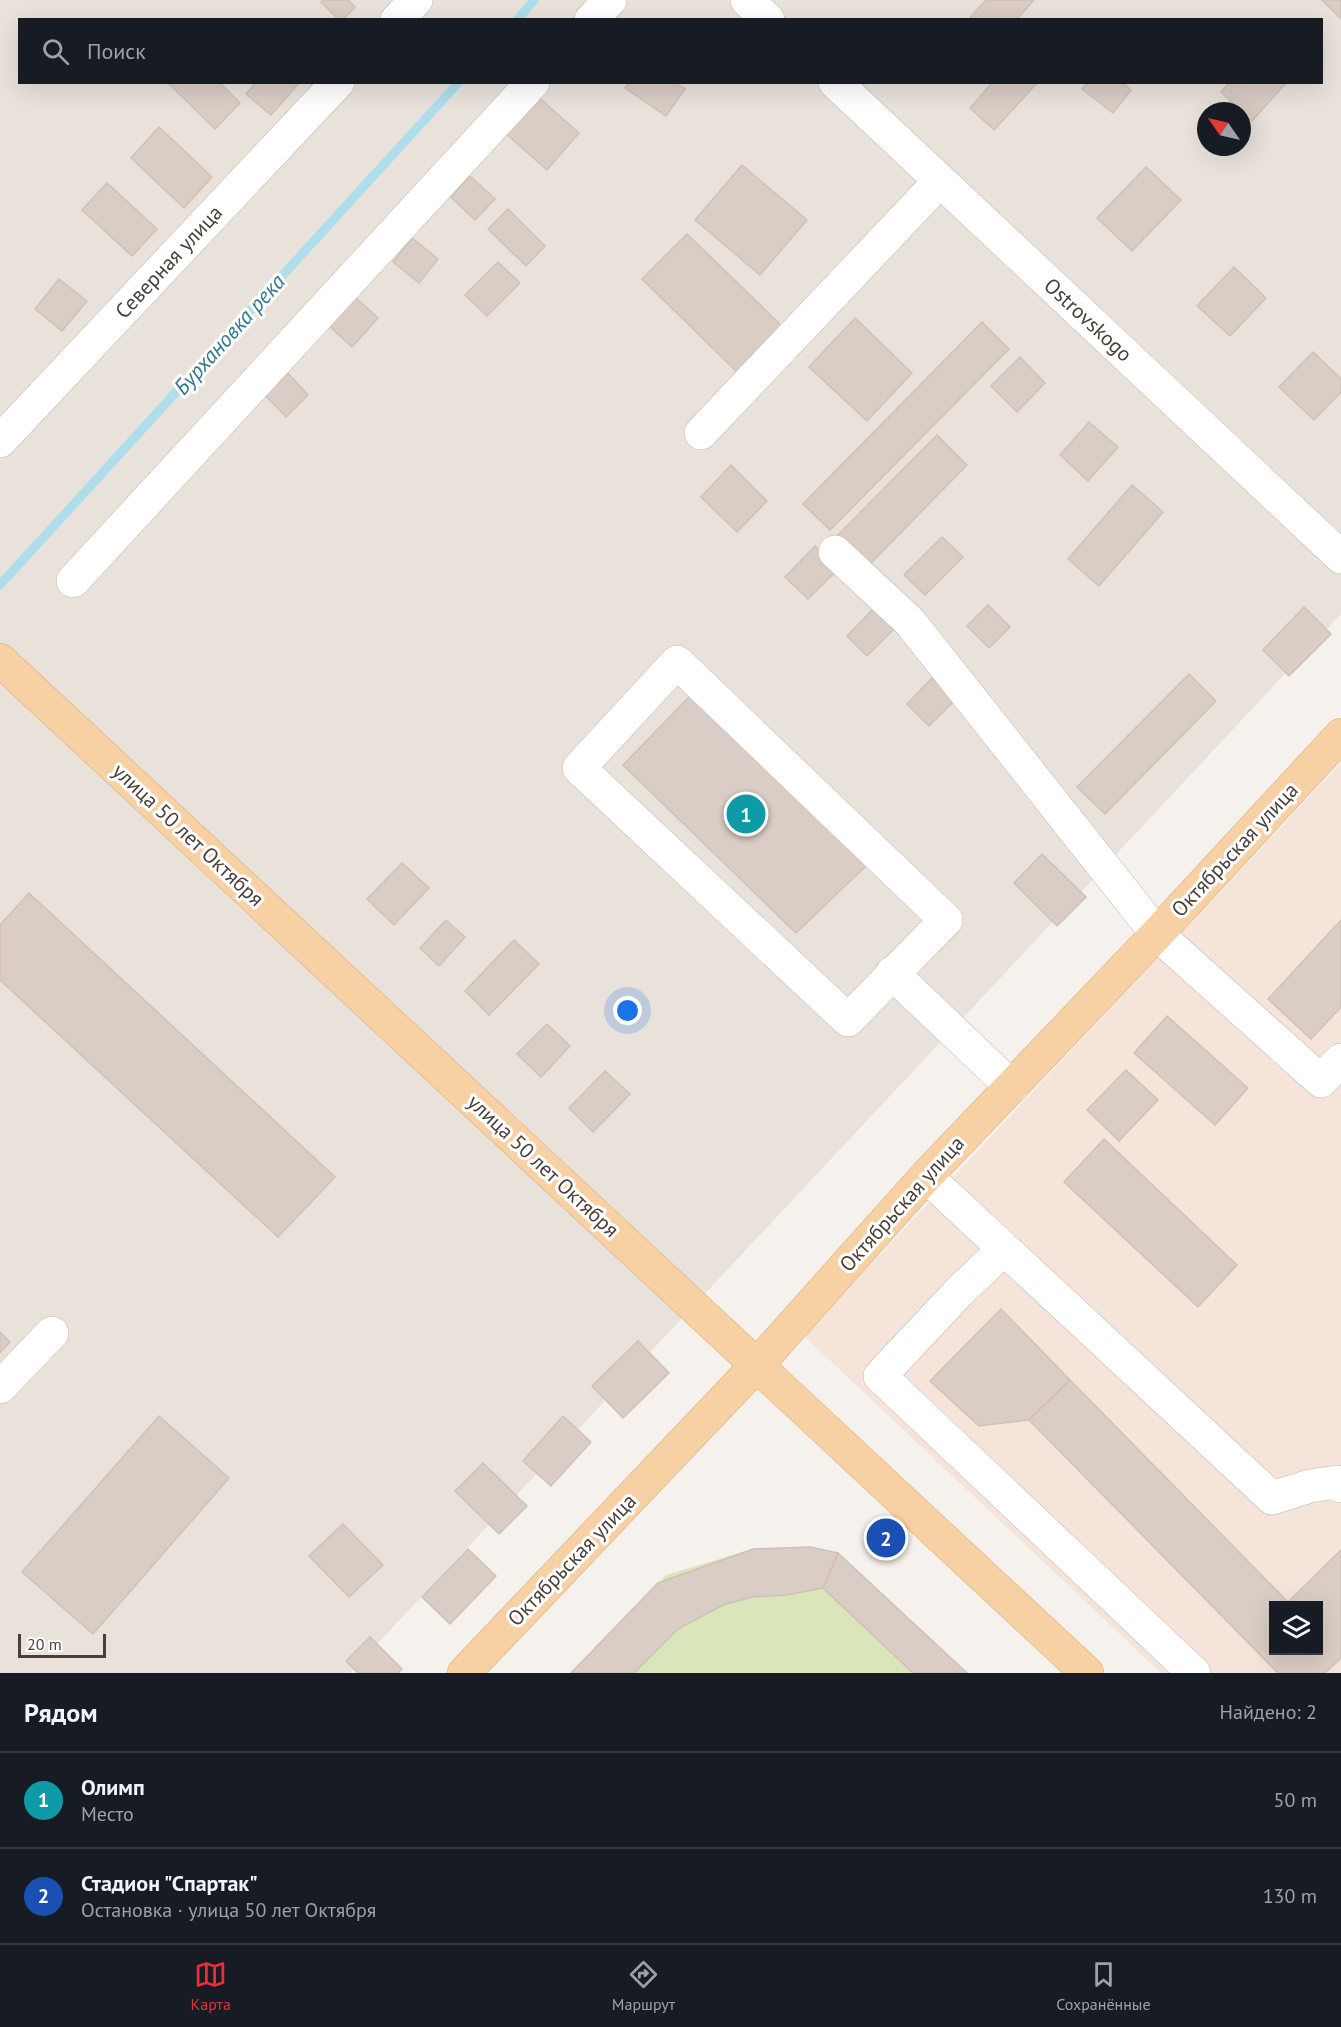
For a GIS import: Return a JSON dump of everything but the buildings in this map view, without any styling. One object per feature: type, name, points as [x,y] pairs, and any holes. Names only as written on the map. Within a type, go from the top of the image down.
[{"type":"main road","name":"улица 50 лет Октября","points":[[0,660],[1087,1673]]},
{"type":"main road","name":"Октябрьская улица","points":[[464,1673],[757,1365],[926,1176],[1157,934],[1341,735]]},
{"type":"street","points":[[399,18],[416,0]]},
{"type":"street","points":[[593,18],[609,0]]},
{"type":"street","points":[[747,0],[766,18]]},
{"type":"street","name":"Северная улица","points":[[0,441],[336,84]]},
{"type":"street","points":[[73,581],[531,84]]},
{"type":"street","name":"Ostrovskogo","points":[[837,84],[1341,557]]},
{"type":"street","points":[[700,433],[940,181]]},
{"type":"street","points":[[835,552],[910,622],[1157,934],[1321,1081],[1341,1060]]},
{"type":"street","points":[[677,662],[946,920],[892,973],[848,1020],[579,768],[677,662]]},
{"type":"street","points":[[892,973],[1012,1087]]},
{"type":"street","points":[[926,1176],[1272,1498],[1310,1486],[1337,1482],[1341,1486]]},
{"type":"street","points":[[1004,1249],[959,1292],[879,1376],[1194,1673]]},
{"type":"street","points":[[0,1387],[52,1333]]},
{"type":"shaded area","points":[[0,0],[1341,0],[1341,614],[350,1673],[0,1673]]},
{"type":"shaded area","points":[[1341,763],[1341,1673],[1161,1673],[804,1336]]},
{"type":"green space","points":[[810,1547],[960,1673],[575,1673],[666,1575],[753,1549]]},
{"type":"waterway","name":"Бурхановка река","points":[[519,18],[534,0]]},
{"type":"waterway","name":"Бурхановка река","points":[[0,585],[457,84]]},
{"type":"place","name":"Олимп","points":[[746,814]]},
{"type":"place","name":"Стадион \"Спартак\"","points":[[886,1538]]}]
